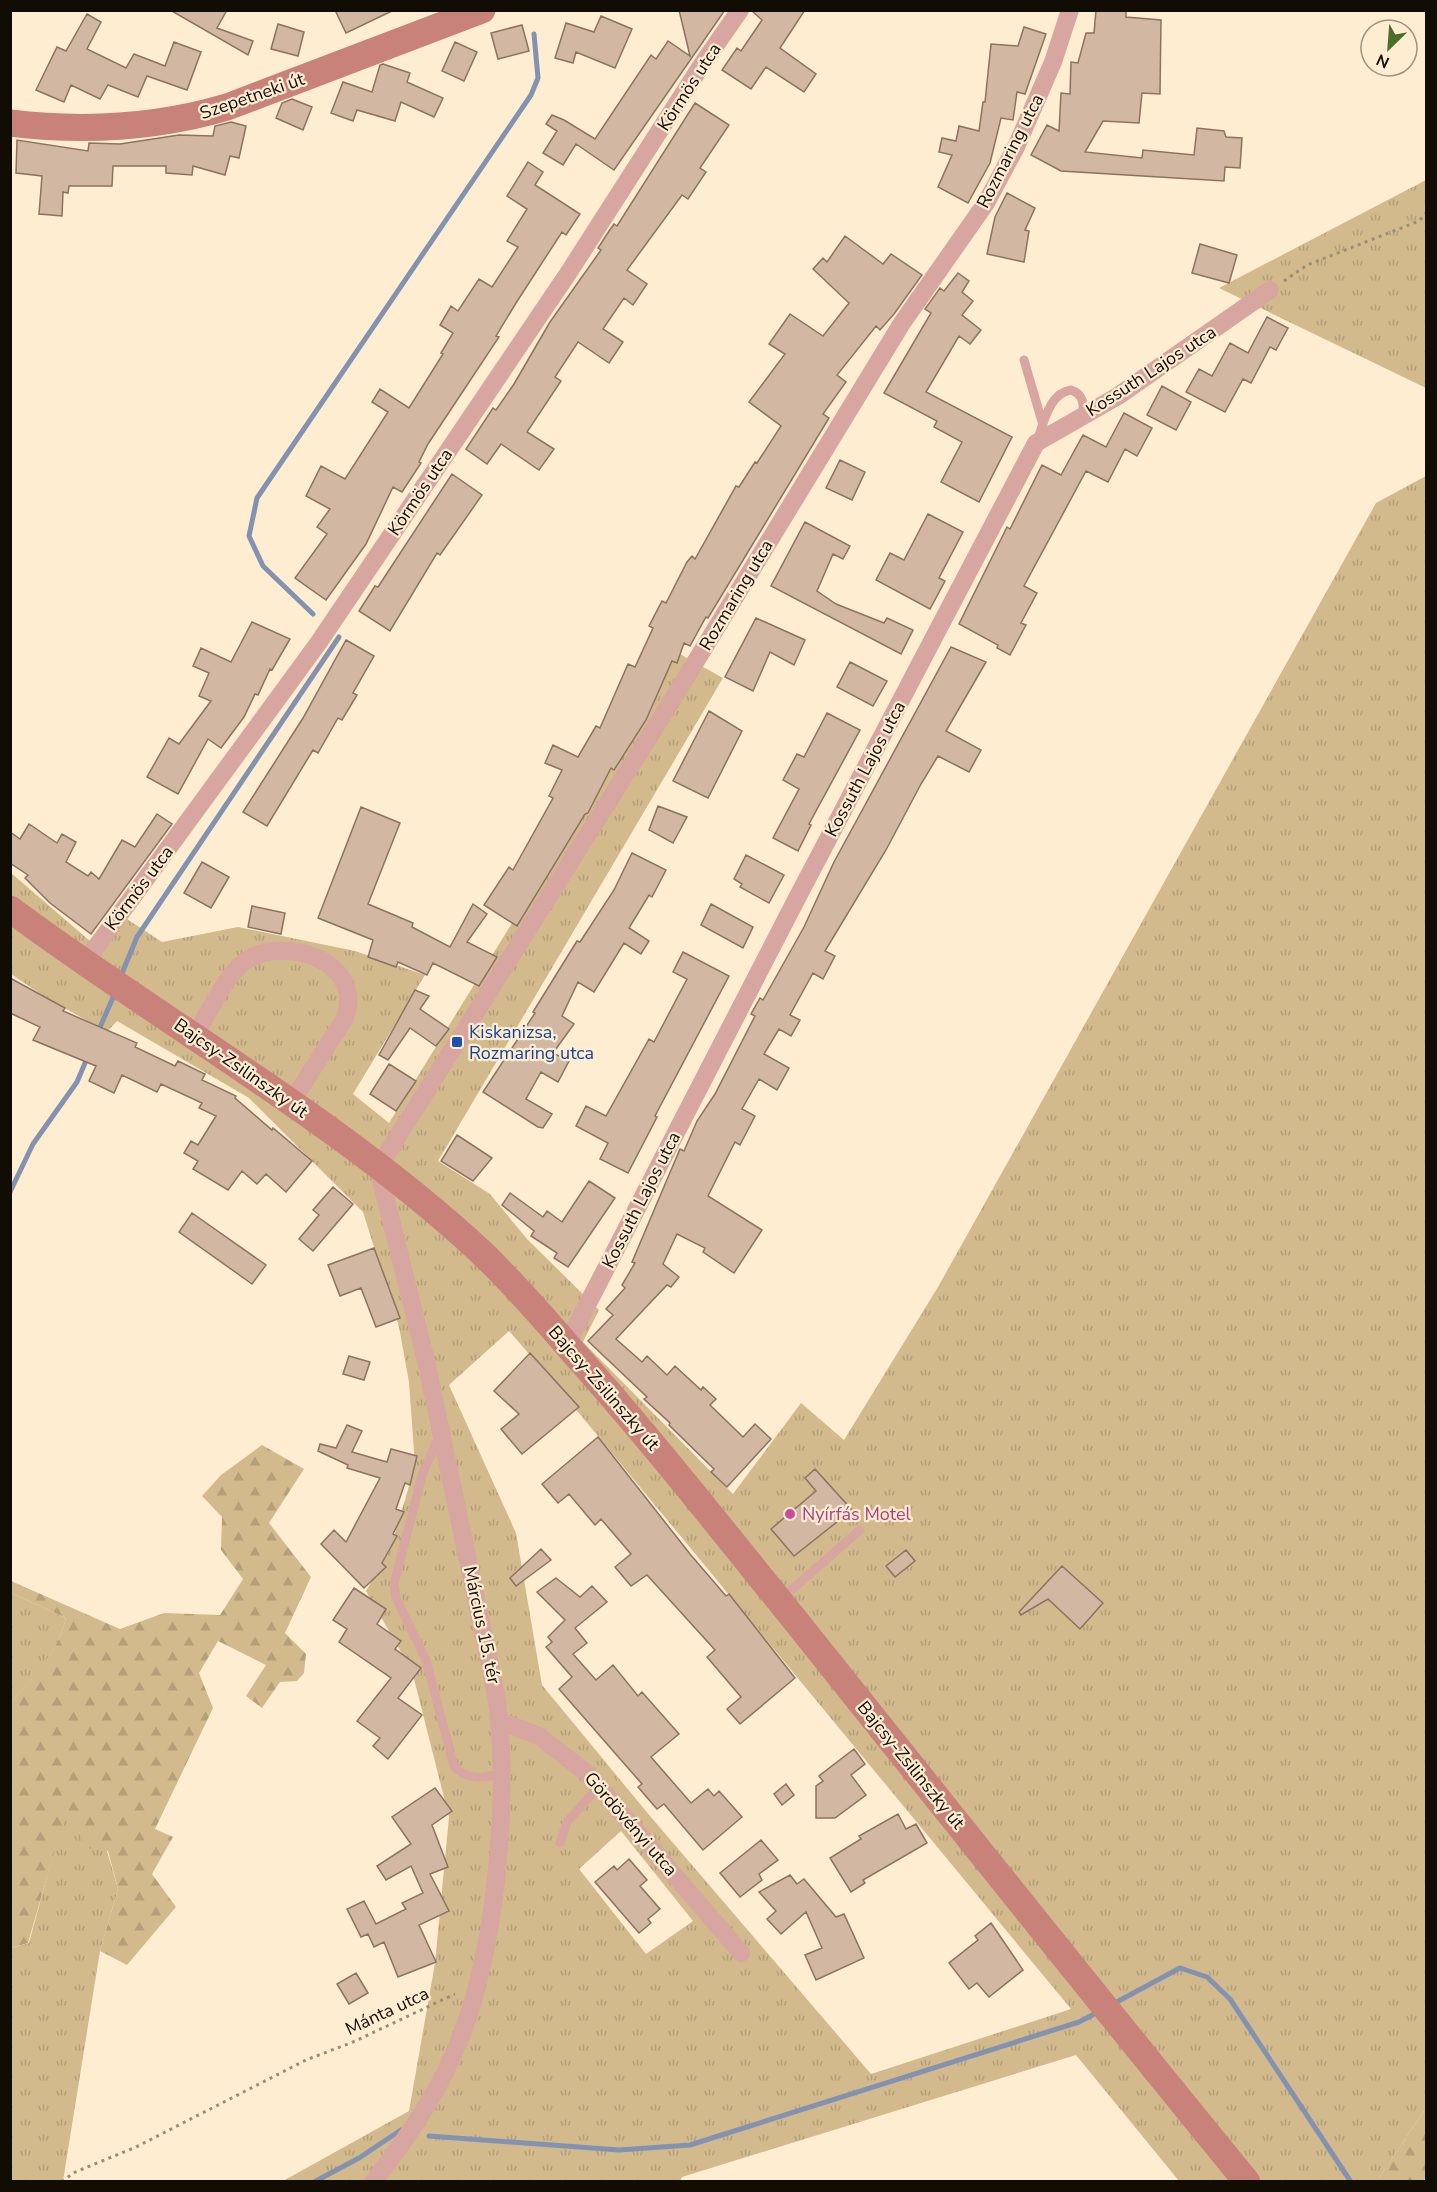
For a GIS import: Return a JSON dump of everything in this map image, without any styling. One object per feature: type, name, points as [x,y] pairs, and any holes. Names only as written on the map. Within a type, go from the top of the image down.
[{"type":"main road","name":"Szepetneki út","points":[[10,123],[80,129],[136,126],[199,116],[228,107],[434,20],[482,10]]},
{"type":"main road","name":"Bajcsy-Zsilinszky út","points":[[10,909],[85,962],[195,1034],[291,1103],[424,1203],[487,1258],[640,1427],[1118,2024],[1247,2181]]},
{"type":"street","name":"Körmös utca","points":[[85,962],[313,651],[569,272],[701,66],[740,10]]},
{"type":"street","name":"Rozmaring utca","points":[[378,1168],[671,702],[902,323],[986,203],[1016,147],[1044,83],[1070,10]]},
{"type":"street","name":"Kossuth Lajos utca","points":[[567,1344],[784,922],[1036,443],[1167,363],[1270,290]]},
{"type":"street","points":[[195,1034],[234,973],[242,963],[258,953],[280,950],[314,957],[334,967],[346,984],[350,996],[349,1006],[345,1018],[291,1103]]},
{"type":"street","name":"Március 15. tér","points":[[373,2181],[416,2123],[439,2084],[459,2042],[478,1983],[496,1871],[501,1774],[500,1722],[426,1360],[378,1168]]},
{"type":"street","name":"Gördövényi utca","points":[[500,1722],[539,1737],[600,1785],[741,1953]]},
{"type":"lane","points":[[1024,360],[1044,425]]},
{"type":"lane","points":[[1036,443],[1057,396],[1068,390],[1074,390],[1083,401],[1081,417]]},
{"type":"lane","points":[[441,1433],[423,1472],[394,1591],[426,1660],[454,1766],[465,1775],[475,1778],[501,1774]]},
{"type":"lane","points":[[779,1601],[860,1530]]},
{"type":"lane","points":[[560,1843],[567,1822],[600,1785]]},
{"type":"path","points":[[1270,290],[1307,265],[1419,221],[1426,213]]},
{"type":"path","name":"Mánta utca","points":[[62,2181],[73,2173],[136,2147],[306,2060],[353,2043],[478,1983]]},
{"type":"green space","points":[[1426,180],[1426,388],[1219,288]]},
{"type":"green space","points":[[1426,476],[1426,2108],[1377,2181],[1179,2181],[1076,2055],[682,2177],[680,2181],[283,2181],[409,2111],[435,1963],[449,1817],[412,1671],[366,1591],[390,1550],[415,1466],[409,1382],[399,1327],[363,1212],[249,1098],[117,1021],[107,1032],[45,997],[11,974],[10,872],[90,941],[113,910],[162,942],[238,927],[355,951],[425,975],[353,1094],[389,1123],[678,653],[723,678],[438,1161],[490,1194],[527,1239],[599,1310],[583,1342],[733,1494],[801,1403],[844,1440],[938,1287],[1376,503]],"holes":[[[509,1331],[550,1378],[1071,2009],[871,2074],[650,1816],[542,1685],[516,1533],[449,1385]],[[621,1831],[693,1921],[646,1954],[579,1869]]]},
{"type":"green space","points":[[262,1445],[304,1469],[269,1523],[311,1577],[285,1633],[306,1654],[304,1673],[297,1681],[280,1682],[262,1708],[246,1696],[266,1665],[218,1641],[199,1673],[213,1708],[155,1829],[173,1837],[152,1874],[176,1907],[127,1965],[100,1951],[118,1889],[108,1851],[87,1848],[66,1811],[28,1943],[11,1948],[11,1703],[51,1653],[66,1618],[11,1593],[11,1581],[120,1629],[164,1613],[220,1615],[243,1579],[221,1550],[222,1517],[202,1496],[221,1475]]},
{"type":"green space","points":[[11,1593],[66,1618],[51,1653],[11,1703]]},
{"type":"green space","points":[[65,1810],[107,1851],[118,1889],[100,1951],[63,2181],[11,2182],[11,1948],[29,1943]]},
{"type":"green space","points":[[1426,2108],[1426,2181],[1377,2181]]},
{"type":"building","points":[[170,10],[227,10],[217,28],[253,41],[248,55]]},
{"type":"building","points":[[335,10],[394,10],[346,33]]},
{"type":"building","points":[[679,10],[725,10],[614,170],[576,144],[563,165],[543,153],[557,131],[546,124],[552,115],[595,139],[651,55],[656,59],[668,41],[690,56]]},
{"type":"building","points":[[751,10],[805,10],[780,48],[816,74],[804,92],[766,67],[751,89],[722,70],[737,48],[741,51],[762,20]]},
{"type":"building","points":[[1096,10],[1126,10],[1126,17],[1161,20],[1160,94],[1142,93],[1139,123],[1103,121],[1085,152],[1142,158],[1143,150],[1194,155],[1197,128],[1224,131],[1226,137],[1242,138],[1240,168],[1225,167],[1224,181],[1061,171],[1031,155],[1047,125],[1059,131],[1061,93],[1070,94],[1071,62],[1078,63],[1086,33],[1094,33]]},
{"type":"building","points":[[87,14],[101,22],[87,49],[126,68],[134,54],[165,66],[174,42],[201,52],[187,90],[147,76],[138,97],[108,85],[100,99],[71,85],[64,102],[36,90],[57,47],[66,51]]},
{"type":"building","points":[[601,16],[632,29],[615,68],[576,52],[573,63],[555,58],[566,23],[594,32]]},
{"type":"building","points":[[278,24],[304,32],[298,56],[271,49]]},
{"type":"building","points":[[522,25],[529,51],[498,59],[491,33]]},
{"type":"building","points":[[1024,27],[1046,34],[1025,94],[1017,92],[1013,120],[1001,118],[990,163],[968,203],[938,187],[952,155],[939,152],[942,138],[956,141],[959,126],[979,131],[983,102],[985,102],[991,44],[1018,46]]},
{"type":"building","points":[[455,42],[477,52],[464,81],[442,71]]},
{"type":"building","points":[[380,65],[410,73],[407,82],[443,98],[434,117],[401,102],[395,121],[357,110],[353,121],[331,113],[343,82],[372,92]]},
{"type":"building","points":[[292,99],[312,107],[303,130],[276,118],[282,103]]},
{"type":"building","points":[[695,103],[729,125],[700,168],[706,172],[688,199],[682,195],[627,270],[647,284],[633,305],[624,298],[603,329],[623,342],[609,363],[578,342],[555,377],[561,381],[527,432],[554,449],[539,470],[501,444],[487,464],[466,449],[493,408],[496,410],[514,384],[550,322],[601,250],[598,248],[609,231],[614,224],[617,226]]},
{"type":"building","points":[[231,122],[246,126],[239,158],[230,156],[225,175],[193,166],[192,175],[166,173],[166,166],[113,166],[112,186],[69,186],[68,193],[63,192],[62,216],[39,214],[42,176],[16,173],[17,140],[88,151],[89,143],[120,144],[179,135],[213,136],[215,126]]},
{"type":"building","points":[[528,162],[543,172],[535,185],[580,214],[566,235],[562,232],[516,303],[496,336],[499,337],[428,444],[419,462],[421,463],[402,492],[393,487],[366,544],[326,600],[295,578],[327,534],[317,527],[330,509],[306,496],[321,466],[345,479],[388,412],[372,402],[380,389],[409,408],[443,354],[441,353],[453,333],[440,325],[451,306],[458,311],[479,279],[492,287],[518,247],[507,241],[527,209],[507,196]]},
{"type":"building","points":[[1007,193],[1035,208],[1025,230],[1029,231],[1024,262],[987,254],[995,217]]},
{"type":"building","points":[[845,236],[883,264],[891,254],[922,275],[894,314],[880,330],[876,326],[837,375],[846,382],[823,414],[829,418],[690,646],[684,643],[677,663],[672,661],[646,720],[614,770],[611,768],[588,813],[585,814],[517,926],[484,905],[509,867],[513,870],[553,798],[549,796],[562,770],[545,763],[553,745],[578,757],[596,726],[600,728],[628,664],[635,667],[653,628],[649,626],[662,601],[666,603],[687,562],[692,556],[695,559],[736,486],[739,487],[755,462],[757,463],[781,426],[749,402],[785,354],[769,344],[790,314],[823,336],[849,303],[813,269],[823,258],[827,262]]},
{"type":"building","points":[[1200,244],[1237,255],[1229,283],[1192,273]]},
{"type":"building","points":[[958,273],[969,281],[962,292],[973,301],[962,315],[981,330],[970,344],[959,336],[926,392],[1012,437],[979,502],[941,482],[962,442],[934,427],[937,421],[884,393],[931,313],[925,309],[940,288],[944,291]]},
{"type":"building","points":[[1267,317],[1288,328],[1276,350],[1270,347],[1251,383],[1243,379],[1225,412],[1186,392],[1199,369],[1212,376],[1230,343],[1248,353]]},
{"type":"building","points":[[1162,386],[1191,402],[1176,430],[1147,415]]},
{"type":"building","points":[[1124,413],[1152,428],[1137,456],[1125,449],[1108,482],[1086,471],[1024,586],[1037,593],[1021,623],[1026,625],[1010,655],[997,648],[998,645],[959,624],[1007,527],[1010,529],[1042,465],[1061,475],[1083,435],[1106,447]]},
{"type":"building","points":[[840,460],[865,472],[852,500],[826,488]]},
{"type":"building","points":[[452,474],[482,495],[440,555],[437,553],[390,631],[359,611],[375,586],[378,587]]},
{"type":"building","points":[[928,514],[963,532],[939,578],[945,581],[930,609],[876,580],[890,553],[904,560]]},
{"type":"building","points":[[805,522],[850,546],[843,559],[833,554],[817,591],[836,604],[884,623],[887,618],[913,630],[901,654],[771,586]]},
{"type":"building","points":[[756,618],[805,640],[794,665],[770,652],[753,691],[725,677]]},
{"type":"building","points":[[252,622],[290,639],[272,670],[270,669],[258,695],[255,694],[244,717],[221,748],[208,739],[178,794],[147,777],[169,738],[179,744],[211,701],[199,696],[209,673],[193,666],[201,648],[231,662]]},
{"type":"building","points":[[346,640],[374,656],[353,693],[357,695],[342,720],[338,718],[318,753],[313,750],[267,826],[243,812],[303,718]]},
{"type":"building","points":[[951,647],[986,662],[946,731],[981,750],[969,772],[938,756],[886,850],[825,951],[835,956],[823,979],[813,973],[790,1015],[800,1020],[791,1036],[779,1029],[764,1054],[789,1068],[777,1090],[759,1079],[742,1109],[755,1116],[740,1145],[735,1142],[708,1196],[762,1230],[734,1273],[703,1252],[705,1248],[677,1234],[663,1264],[679,1277],[671,1287],[667,1285],[616,1339],[642,1362],[647,1356],[667,1375],[675,1366],[701,1390],[703,1387],[716,1399],[710,1405],[743,1437],[755,1424],[771,1439],[727,1487],[711,1472],[714,1469],[644,1399],[647,1397],[588,1341],[613,1315],[606,1309],[625,1288],[622,1285],[635,1263],[632,1262],[680,1149],[684,1151],[697,1121],[715,1094],[755,1016],[751,1014],[760,998],[763,1000],[804,927],[834,862]]},
{"type":"building","points":[[850,662],[887,681],[873,706],[837,687]]},
{"type":"building","points":[[709,711],[742,731],[708,798],[673,781]]},
{"type":"building","points":[[827,713],[860,730],[809,824],[811,825],[798,851],[773,838],[799,789],[783,780],[797,754],[804,757]]},
{"type":"building","points":[[658,806],[687,817],[673,843],[649,830]]},
{"type":"building","points":[[361,807],[400,823],[368,904],[413,923],[412,927],[450,947],[473,904],[487,914],[467,942],[497,957],[479,986],[433,963],[427,975],[398,962],[396,967],[368,957],[373,940],[318,918]]},
{"type":"building","points":[[157,814],[172,824],[91,934],[50,903],[25,878],[28,875],[10,863],[10,832],[20,839],[29,824],[57,843],[62,834],[76,842],[66,862],[88,876],[91,872],[99,879],[122,840],[135,847]]},
{"type":"building","points":[[632,853],[666,870],[652,897],[649,895],[629,928],[649,941],[641,954],[624,943],[594,992],[578,982],[562,1016],[574,1024],[553,1053],[569,1061],[558,1082],[541,1072],[526,1099],[552,1114],[543,1128],[538,1127],[483,1092],[535,1013],[533,1012],[577,941],[580,942],[614,890]]},
{"type":"building","points":[[746,855],[784,875],[769,903],[740,887],[742,884],[734,879]]},
{"type":"building","points":[[202,862],[229,877],[211,908],[184,893]]},
{"type":"building","points":[[711,904],[753,927],[743,948],[701,925]]},
{"type":"building","points":[[252,906],[285,913],[281,934],[248,927]]},
{"type":"building","points":[[683,952],[729,976],[655,1116],[657,1117],[628,1173],[600,1159],[608,1143],[576,1126],[586,1106],[606,1116],[649,1039],[654,1042],[687,979],[673,972]]},
{"type":"building","points":[[10,978],[65,1008],[63,1011],[137,1043],[135,1047],[175,1066],[178,1061],[205,1074],[202,1080],[236,1096],[235,1098],[272,1130],[273,1128],[312,1161],[286,1192],[266,1174],[257,1184],[242,1171],[228,1190],[193,1169],[198,1161],[184,1153],[191,1141],[198,1145],[216,1116],[199,1108],[202,1103],[161,1084],[157,1092],[122,1075],[114,1093],[89,1081],[96,1066],[33,1040],[40,1027],[10,1013]]},
{"type":"building","points":[[415,990],[429,996],[420,1009],[449,1029],[436,1046],[410,1028],[388,1060],[379,1055]]},
{"type":"building","points":[[389,1064],[416,1081],[396,1111],[370,1094]]},
{"type":"building","points":[[457,1135],[492,1158],[473,1181],[441,1161]]},
{"type":"building","points":[[589,1181],[615,1198],[568,1267],[554,1258],[557,1253],[531,1236],[534,1231],[502,1205],[510,1193],[543,1217],[547,1211],[562,1222]]},
{"type":"building","points":[[333,1187],[353,1204],[313,1251],[299,1239],[319,1215],[313,1210]]},
{"type":"building","points":[[192,1213],[266,1265],[252,1284],[179,1232]]},
{"type":"building","points":[[374,1248],[400,1318],[376,1327],[361,1288],[340,1296],[328,1265]]},
{"type":"building","points":[[530,1353],[579,1407],[522,1454],[501,1429],[519,1414],[494,1391]]},
{"type":"building","points":[[349,1356],[370,1362],[364,1380],[343,1374]]},
{"type":"building","points":[[347,1425],[362,1431],[352,1452],[387,1462],[391,1449],[417,1456],[410,1485],[405,1483],[396,1509],[404,1512],[393,1534],[397,1536],[382,1563],[386,1567],[364,1588],[321,1544],[334,1530],[346,1542],[380,1478],[347,1468],[348,1465],[318,1451],[320,1444],[336,1448]]},
{"type":"building","points":[[598,1437],[690,1554],[726,1596],[729,1594],[795,1678],[740,1724],[727,1709],[741,1697],[707,1657],[715,1650],[647,1575],[631,1586],[615,1567],[631,1554],[601,1519],[595,1525],[569,1494],[558,1503],[542,1484]]},
{"type":"building","points":[[815,1469],[852,1510],[794,1556],[771,1529],[816,1491],[805,1478]]},
{"type":"building","points":[[541,1549],[551,1560],[516,1586],[510,1578]]},
{"type":"building","points":[[906,1550],[915,1561],[895,1577],[886,1566]]},
{"type":"building","points":[[1062,1566],[1103,1603],[1080,1629],[1048,1599],[1021,1615],[1019,1612]]},
{"type":"building","points":[[556,1578],[580,1597],[592,1586],[607,1602],[575,1628],[587,1643],[573,1654],[596,1680],[613,1665],[638,1696],[642,1692],[679,1734],[651,1757],[691,1803],[708,1789],[714,1796],[719,1791],[742,1817],[703,1850],[664,1804],[657,1809],[638,1787],[642,1784],[559,1689],[572,1677],[546,1647],[552,1642],[548,1637],[565,1620],[537,1592]]},
{"type":"building","points":[[354,1588],[386,1609],[377,1624],[401,1641],[395,1649],[421,1668],[398,1698],[422,1715],[388,1759],[373,1746],[380,1738],[357,1721],[391,1678],[339,1642],[347,1629],[333,1620]]},
{"type":"building","points":[[854,1749],[865,1764],[851,1775],[866,1795],[835,1818],[816,1818],[816,1786],[823,1781],[819,1776]]},
{"type":"building","points":[[786,1784],[794,1795],[782,1805],[774,1794]]},
{"type":"building","points":[[435,1788],[452,1811],[432,1825],[448,1867],[430,1874],[449,1911],[419,1925],[436,1962],[398,1977],[384,1942],[374,1947],[368,1934],[361,1937],[347,1909],[364,1901],[376,1924],[406,1909],[402,1903],[423,1893],[411,1866],[386,1880],[377,1866],[411,1844],[392,1817]]},
{"type":"building","points":[[898,1814],[906,1829],[916,1824],[927,1843],[863,1880],[865,1883],[851,1892],[830,1858],[861,1839],[859,1836]]},
{"type":"building","points":[[761,1840],[778,1860],[759,1874],[762,1880],[740,1897],[720,1873]]},
{"type":"building","points":[[629,1859],[647,1880],[640,1886],[660,1909],[648,1919],[651,1923],[639,1933],[595,1882],[614,1866],[617,1870]]},
{"type":"building","points":[[790,1875],[797,1884],[804,1879],[836,1917],[844,1914],[864,1958],[816,1980],[805,1955],[822,1948],[806,1912],[781,1934],[767,1919],[776,1911],[759,1892]]},
{"type":"building","points":[[991,1923],[1023,1970],[989,1997],[977,1983],[969,1989],[949,1963],[978,1940],[975,1936]]},
{"type":"building","points":[[356,1973],[368,1993],[349,2004],[337,1984]]},
{"type":"waterway","points":[[313,614],[263,566],[249,536],[257,498],[531,95],[538,78],[534,34]]},
{"type":"waterway","points":[[120,978],[137,937],[339,637]]},
{"type":"waterway","points":[[97,1034],[115,993]]},
{"type":"waterway","points":[[10,1192],[33,1144],[77,1082],[88,1056]]},
{"type":"waterway","points":[[1113,2004],[1180,1968],[1207,1977],[1230,1999],[1351,2182]]},
{"type":"waterway","points":[[429,2136],[619,2150],[690,2145],[1079,2022],[1100,2011]]},
{"type":"waterway","points":[[314,2182],[359,2158],[401,2130]]},
{"type":"place","name":"Kiskanizsa, Rozmaring utca","points":[[457,1042]]},
{"type":"place","name":"Nyírfás Motel","points":[[790,1514]]}]
